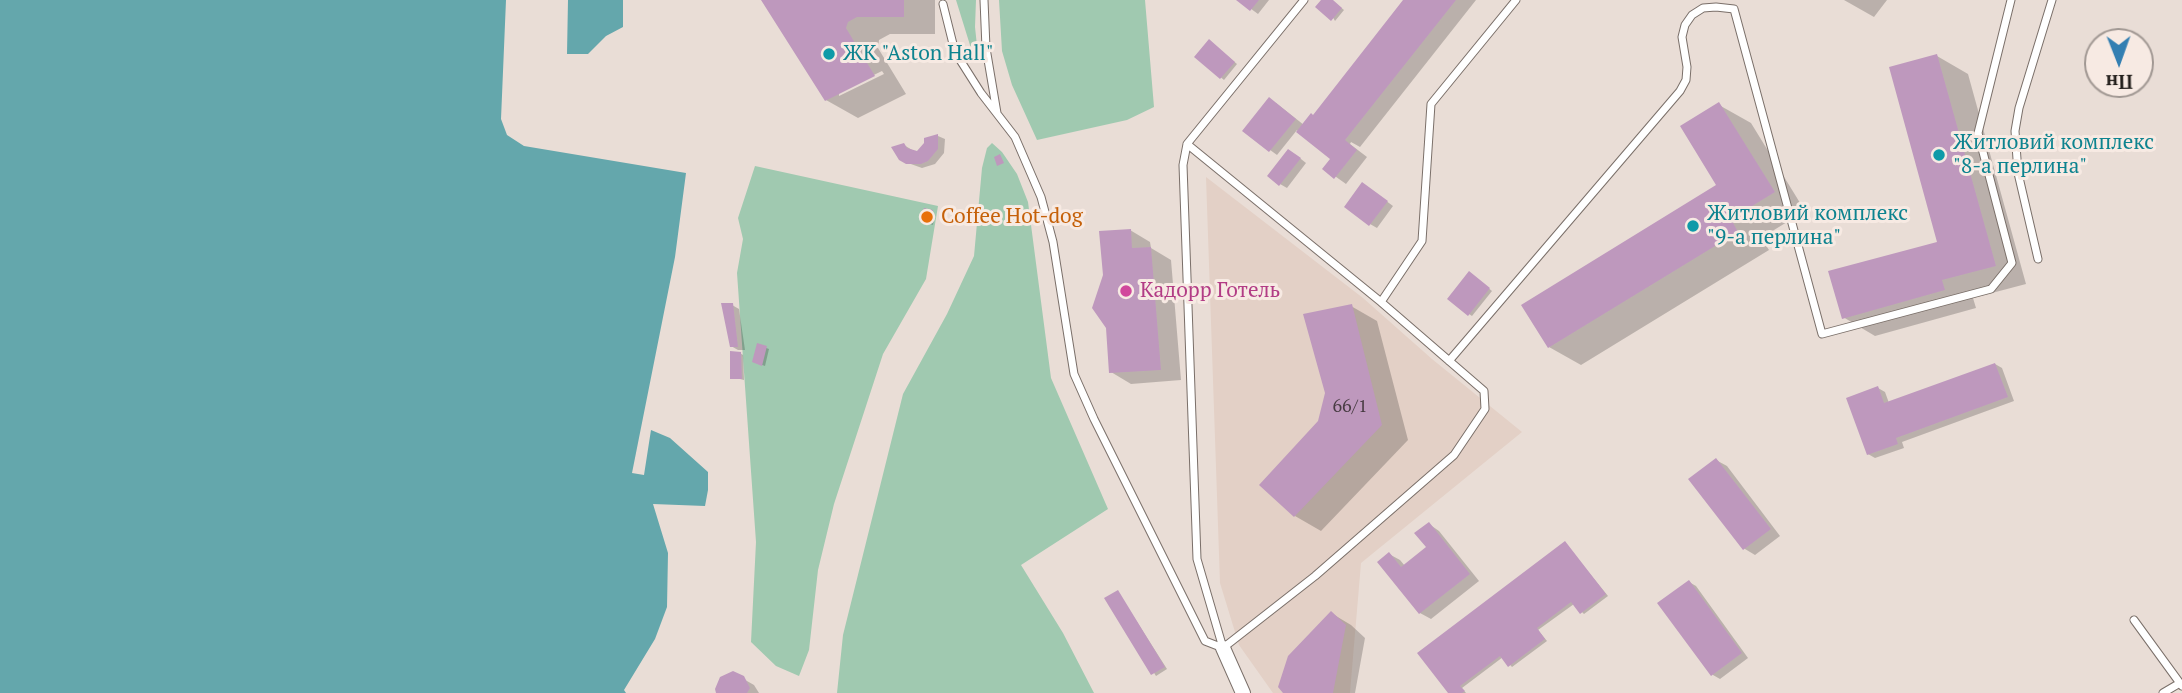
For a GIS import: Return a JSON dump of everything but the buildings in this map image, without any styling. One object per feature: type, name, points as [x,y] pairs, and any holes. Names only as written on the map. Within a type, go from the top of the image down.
[{"type":"street","points":[[1223,648],[1243,693]]},
{"type":"lane","points":[[984,0],[986,48],[997,114]]},
{"type":"lane","points":[[1223,648],[1197,559],[1183,165],[1187,144],[1304,0]]},
{"type":"lane","points":[[1381,302],[1422,241],[1431,104],[1516,0]]},
{"type":"lane","points":[[1734,9],[1742,0]]},
{"type":"lane","points":[[1734,9],[1822,334],[1991,289],[2012,263],[1978,133],[2011,0]]},
{"type":"lane","points":[[2038,259],[2018,173],[2015,131],[2019,108],[2052,0]]},
{"type":"lane","points":[[943,4],[955,52],[981,93],[1015,138],[1041,197],[1053,242],[1074,374],[1205,642],[1223,648]]},
{"type":"lane","points":[[1449,361],[1681,91],[1686,80],[1687,67],[1682,37],[1685,25],[1692,15],[1703,8],[1734,9]]},
{"type":"lane","points":[[1187,144],[1381,302],[1484,391],[1485,409],[1454,455],[1315,576],[1223,648]]},
{"type":"lane","points":[[2134,620],[2181,685],[2163,693]]},
{"type":"shaded area","points":[[1206,177],[1363,298],[1432,359],[1522,432],[1361,563],[1350,693],[1273,693],[1239,645],[1220,583]]},
{"type":"green space","points":[[956,0],[976,0],[978,55],[974,58]]},
{"type":"green space","points":[[999,0],[1145,0],[1154,107],[1127,120],[1037,140],[1012,85],[1002,51]]},
{"type":"green space","points":[[992,143],[1002,152],[1017,174],[1028,202],[1051,378],[1108,509],[1021,565],[1063,633],[1094,693],[837,693],[843,635],[903,394],[947,314],[974,256],[982,168],[987,148]]},
{"type":"green space","points":[[755,166],[938,206],[926,279],[883,354],[834,504],[818,570],[809,650],[799,676],[776,666],[751,642],[756,542],[737,273],[743,239],[738,218]]},
{"type":"water","points":[[0,0],[506,0],[501,119],[507,135],[524,146],[686,173],[675,257],[632,473],[644,475],[651,430],[670,438],[708,472],[708,490],[705,506],[653,504],[668,553],[667,607],[655,639],[624,690],[626,693],[0,693]]},
{"type":"water","points":[[568,0],[623,0],[623,27],[606,36],[588,54],[567,54]]},
{"type":"place","name":"ЖК \"Aston Hall\"","points":[[829,54]]},
{"type":"place","name":"Житловий комплекс \"8-а перлина\"","points":[[1939,155]]},
{"type":"place","name":"Coffee Hot-dog","points":[[927,217]]},
{"type":"place","name":"Житловий комплекс \"9-а перлина\"","points":[[1693,226]]},
{"type":"place","name":"Кадорр Готель","points":[[1126,291]]}]
